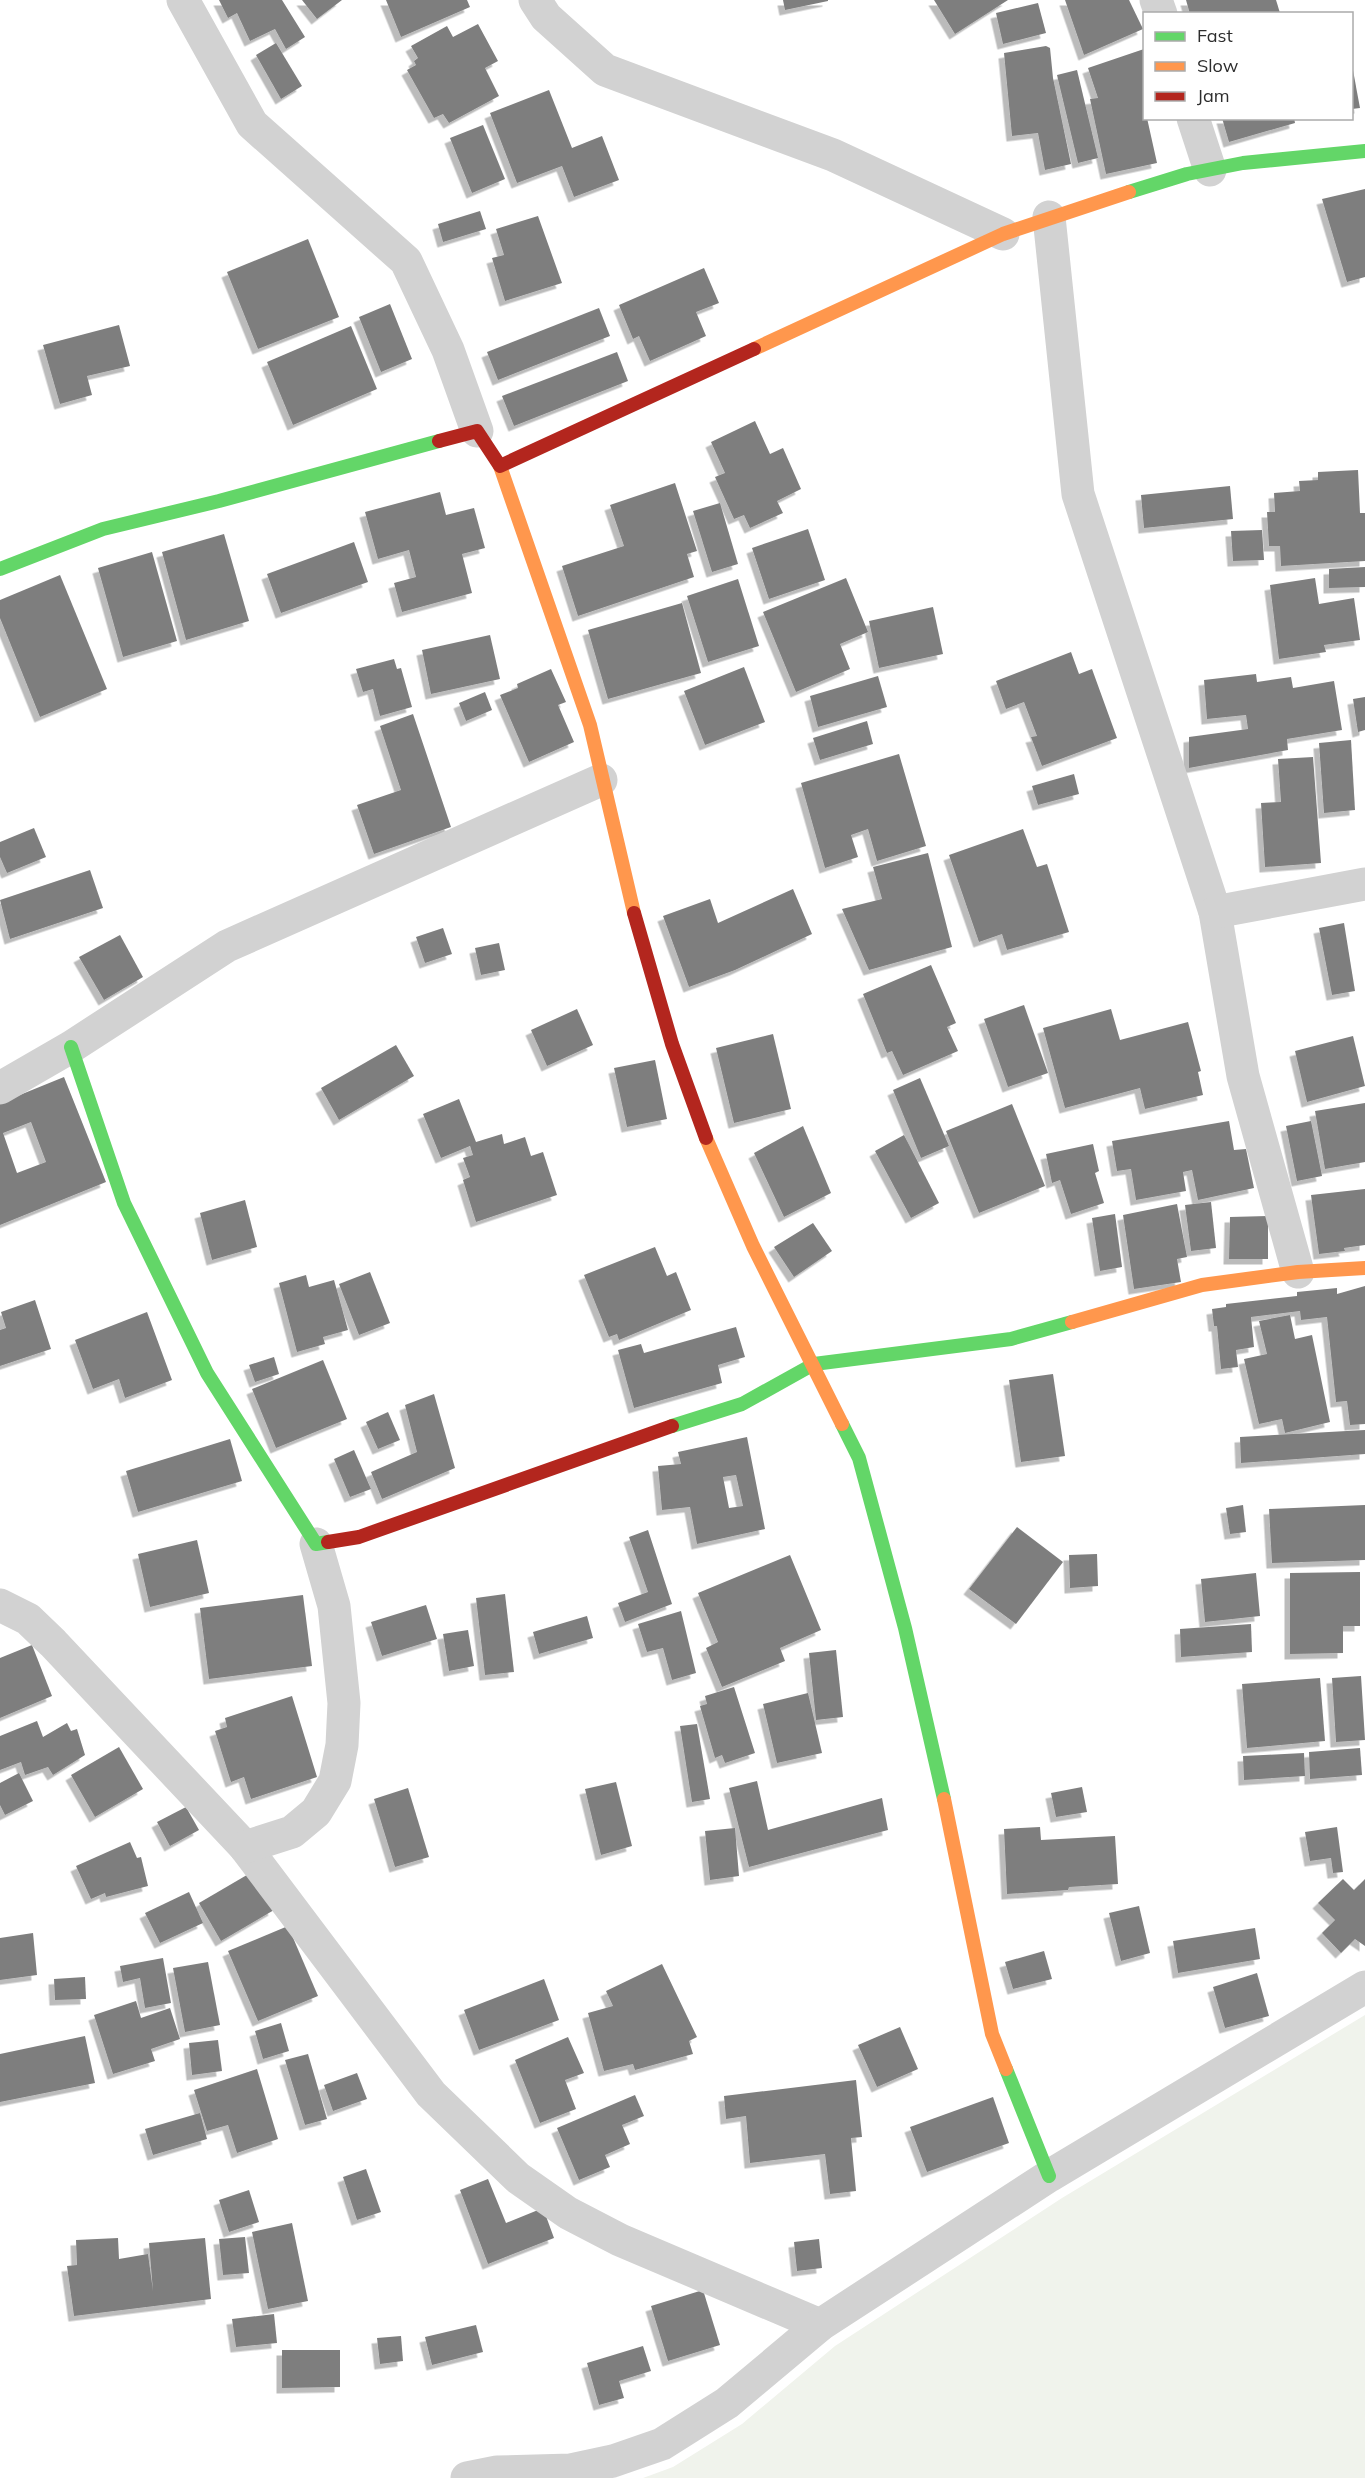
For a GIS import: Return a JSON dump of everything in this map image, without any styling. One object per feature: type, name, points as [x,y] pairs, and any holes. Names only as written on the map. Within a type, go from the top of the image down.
[{"type":"street","points":[[183,0],[252,124],[406,261],[448,350],[477,431],[500,466],[590,724],[628,891],[672,1044],[700,1122],[753,1246],[860,1458],[942,1788],[992,2034],[1049,2176]]},
{"type":"street","points":[[535,0],[546,17],[605,70],[833,155],[1003,234]]},
{"type":"street","points":[[1194,120],[1209,170]]},
{"type":"street","points":[[500,466],[1003,234],[1049,217],[1187,174],[1243,163],[1365,152]]},
{"type":"street","points":[[1049,217],[1078,494],[1215,912],[1243,1076],[1298,1272]]},
{"type":"street","points":[[0,569],[103,529],[219,501],[477,431]]},
{"type":"street","points":[[0,1088],[71,1047],[226,946],[601,780]]},
{"type":"street","points":[[1215,912],[1365,884]]},
{"type":"street","points":[[71,1047],[124,1203],[207,1373],[316,1544],[334,1606],[344,1702],[342,1745],[335,1781],[316,1812],[292,1832],[245,1847]]},
{"type":"street","points":[[316,1544],[360,1538],[608,1447],[741,1404],[814,1364],[1011,1338],[1202,1286],[1298,1272],[1365,1268]]},
{"type":"street","points":[[0,1605],[28,1619],[53,1643],[245,1847],[431,2094],[519,2178],[568,2213],[620,2240],[820,2325]]},
{"type":"street","points":[[468,2478],[497,2472],[571,2470],[613,2461],[662,2444],[727,2403],[820,2325],[1049,2176],[1365,1987]]},
{"type":"shaded area","points":[[1365,2015],[1365,2478],[643,2478],[673,2467],[742,2424],[835,2346],[1062,2198]]},
{"type":"building","points":[[219,0],[282,0],[305,37],[286,49],[275,29],[250,41],[237,13],[228,18]]},
{"type":"building","points":[[302,0],[342,0],[317,19]]},
{"type":"building","points":[[386,0],[467,0],[470,7],[401,37]]},
{"type":"building","points":[[783,0],[828,0],[828,1],[785,10]]},
{"type":"building","points":[[934,0],[1008,0],[955,34]]},
{"type":"building","points":[[1065,0],[1129,0],[1143,29],[1084,55]]},
{"type":"building","points":[[1186,0],[1276,0],[1280,12],[1189,12]]},
{"type":"building","points":[[1038,3],[1046,33],[1003,44],[996,13]]},
{"type":"building","points":[[478,24],[498,61],[485,68],[499,96],[449,123],[443,114],[434,118],[407,70],[416,65],[414,61],[418,58],[411,46],[447,26],[453,37]]},
{"type":"building","points":[[276,43],[302,86],[281,99],[256,55]]},
{"type":"building","points":[[1046,46],[1050,48],[1053,78],[1071,164],[1045,170],[1038,133],[1012,136],[1004,53]]},
{"type":"building","points":[[1143,49],[1143,120],[1147,120],[1157,163],[1106,174],[1090,99],[1098,98],[1088,68]]},
{"type":"building","points":[[1077,70],[1098,158],[1078,163],[1057,75]]},
{"type":"building","points":[[1353,70],[1360,108],[1353,109]]},
{"type":"building","points":[[549,90],[572,148],[602,136],[619,180],[574,197],[562,166],[517,183],[490,113]]},
{"type":"building","points":[[1223,120],[1294,120],[1295,123],[1229,142]]},
{"type":"building","points":[[483,125],[505,179],[472,193],[450,138]]},
{"type":"building","points":[[1365,189],[1365,277],[1347,282],[1322,199]]},
{"type":"building","points":[[480,211],[486,229],[443,242],[438,224]]},
{"type":"building","points":[[538,216],[562,283],[505,301],[492,258],[504,255],[496,229]]},
{"type":"building","points":[[308,239],[339,317],[258,349],[227,272]]},
{"type":"building","points":[[704,268],[719,303],[696,312],[706,336],[650,361],[639,336],[633,339],[619,305]]},
{"type":"building","points":[[390,304],[412,359],[381,372],[359,317]]},
{"type":"building","points":[[599,308],[610,336],[498,380],[487,352]]},
{"type":"building","points":[[119,325],[130,366],[87,376],[92,395],[60,404],[43,345]]},
{"type":"building","points":[[351,326],[377,389],[293,425],[267,362]]},
{"type":"building","points":[[617,352],[628,381],[514,426],[502,396]]},
{"type":"building","points":[[755,421],[770,454],[783,448],[801,489],[777,501],[783,513],[750,528],[744,515],[734,519],[715,477],[725,473],[711,442]]},
{"type":"building","points":[[1358,470],[1360,513],[1365,513],[1365,561],[1281,566],[1280,546],[1269,546],[1267,512],[1275,512],[1274,493],[1300,491],[1299,481],[1318,480],[1318,472]]},
{"type":"building","points":[[675,483],[697,551],[687,554],[694,577],[578,616],[562,566],[624,546],[610,505]]},
{"type":"building","points":[[1230,486],[1233,519],[1144,528],[1141,495]]},
{"type":"building","points":[[440,492],[446,515],[474,508],[485,548],[462,554],[472,593],[402,612],[394,583],[416,577],[409,550],[378,559],[365,512]]},
{"type":"building","points":[[720,503],[738,564],[712,572],[693,511]]},
{"type":"building","points":[[808,529],[825,580],[769,599],[752,548]]},
{"type":"building","points":[[1262,530],[1264,560],[1233,561],[1231,531]]},
{"type":"building","points":[[224,534],[249,621],[186,640],[162,552]]},
{"type":"building","points":[[354,542],[368,582],[281,613],[267,574]]},
{"type":"building","points":[[152,552],[177,641],[123,657],[98,568]]},
{"type":"building","points":[[1365,567],[1365,587],[1329,588],[1329,569]]},
{"type":"building","points":[[60,575],[107,689],[40,717],[0,618],[0,600]]},
{"type":"building","points":[[846,578],[868,632],[840,644],[850,669],[796,692],[763,612]]},
{"type":"building","points":[[1315,578],[1319,604],[1354,598],[1360,640],[1324,645],[1326,652],[1279,659],[1270,585]]},
{"type":"building","points":[[738,579],[759,646],[708,662],[687,596]]},
{"type":"building","points":[[682,603],[701,673],[608,699],[588,630]]},
{"type":"building","points":[[933,607],[943,654],[879,668],[869,621]]},
{"type":"building","points":[[490,635],[500,679],[431,694],[422,650]]},
{"type":"building","points":[[1071,652],[1079,674],[1092,669],[1117,738],[1042,766],[1031,737],[1037,736],[1024,702],[1006,709],[996,681]]},
{"type":"building","points":[[394,659],[397,669],[401,668],[412,707],[380,716],[373,689],[363,692],[356,669]]},
{"type":"building","points":[[744,667],[765,722],[705,745],[684,691]]},
{"type":"building","points":[[551,669],[566,702],[558,705],[574,742],[529,762],[500,695],[518,688],[517,684]]},
{"type":"building","points":[[1256,674],[1257,682],[1291,677],[1293,688],[1334,681],[1342,730],[1287,739],[1288,750],[1189,768],[1189,737],[1248,729],[1246,715],[1207,719],[1204,680]]},
{"type":"building","points":[[878,676],[887,707],[818,727],[810,696]]},
{"type":"building","points":[[485,692],[492,710],[466,721],[459,703]]},
{"type":"building","points":[[1365,697],[1365,730],[1358,732],[1353,699]]},
{"type":"building","points":[[413,714],[451,827],[374,854],[357,805],[401,790],[380,726]]},
{"type":"building","points":[[867,721],[873,744],[820,760],[813,738]]},
{"type":"building","points":[[1351,740],[1355,810],[1324,813],[1319,743]]},
{"type":"building","points":[[899,754],[926,846],[877,861],[868,829],[851,835],[858,857],[825,868],[801,783]]},
{"type":"building","points":[[1313,757],[1321,863],[1265,867],[1261,803],[1281,802],[1278,759]]},
{"type":"building","points":[[1074,774],[1079,794],[1038,805],[1032,786]]},
{"type":"building","points":[[34,828],[46,857],[7,873],[0,857],[0,842]]},
{"type":"building","points":[[1023,829],[1037,867],[1047,864],[1069,932],[1007,950],[1002,934],[979,942],[949,855]]},
{"type":"building","points":[[928,853],[952,947],[869,970],[842,909],[882,899],[873,867]]},
{"type":"building","points":[[90,870],[103,908],[10,939],[0,900]]},
{"type":"building","points":[[793,889],[812,934],[735,970],[689,987],[663,916],[710,899],[718,923]]},
{"type":"building","points":[[1344,923],[1355,991],[1332,995],[1319,928]]},
{"type":"building","points":[[443,928],[452,954],[425,963],[416,937]]},
{"type":"building","points":[[120,935],[143,977],[104,1000],[79,957]]},
{"type":"building","points":[[499,943],[505,970],[481,975],[475,948]]},
{"type":"building","points":[[931,965],[956,1023],[947,1027],[958,1051],[903,1075],[892,1051],[887,1053],[863,994]]},
{"type":"building","points":[[1024,1005],[1048,1073],[1008,1087],[984,1019]]},
{"type":"building","points":[[577,1009],[593,1045],[547,1066],[531,1030]]},
{"type":"building","points":[[1111,1009],[1120,1040],[1188,1022],[1201,1071],[1198,1072],[1203,1095],[1145,1109],[1140,1088],[1065,1108],[1043,1028]]},
{"type":"building","points":[[773,1034],[791,1109],[734,1123],[716,1048]]},
{"type":"building","points":[[1353,1036],[1365,1086],[1307,1102],[1295,1051]]},
{"type":"building","points":[[396,1045],[414,1076],[339,1120],[321,1088]]},
{"type":"building","points":[[655,1060],[667,1119],[627,1127],[614,1068]]},
{"type":"building","points":[[64,1077],[106,1182],[0,1225],[0,1103]],"holes":[[[31,1122],[46,1162],[17,1173],[3,1133]]]},
{"type":"building","points":[[920,1078],[949,1146],[921,1158],[893,1090]]},
{"type":"building","points":[[459,1099],[476,1142],[502,1134],[504,1144],[525,1137],[531,1156],[543,1152],[557,1195],[476,1222],[463,1180],[470,1177],[463,1158],[473,1155],[470,1146],[441,1158],[423,1114]]},
{"type":"building","points":[[1365,1103],[1365,1162],[1325,1169],[1315,1111]]},
{"type":"building","points":[[1012,1104],[1045,1186],[979,1213],[946,1131]]},
{"type":"building","points":[[1229,1121],[1234,1150],[1246,1149],[1254,1188],[1198,1200],[1192,1170],[1183,1172],[1186,1191],[1136,1200],[1131,1169],[1117,1171],[1112,1141]]},
{"type":"building","points":[[1311,1121],[1322,1176],[1297,1181],[1286,1126]]},
{"type":"building","points":[[803,1126],[831,1193],[784,1217],[754,1153]]},
{"type":"building","points":[[904,1135],[939,1203],[911,1218],[875,1151]]},
{"type":"building","points":[[1093,1144],[1099,1171],[1095,1173],[1104,1203],[1071,1214],[1060,1180],[1052,1183],[1046,1154]]},
{"type":"building","points":[[1365,1189],[1365,1245],[1344,1248],[1345,1251],[1319,1254],[1311,1195]]},
{"type":"building","points":[[245,1200],[257,1247],[212,1260],[200,1213]]},
{"type":"building","points":[[1211,1202],[1216,1248],[1191,1251],[1185,1205]]},
{"type":"building","points":[[1177,1204],[1187,1257],[1177,1259],[1181,1282],[1134,1289],[1123,1215]]},
{"type":"building","points":[[1115,1214],[1122,1267],[1100,1271],[1092,1218]]},
{"type":"building","points":[[1268,1216],[1268,1259],[1229,1259],[1230,1217]]},
{"type":"building","points":[[813,1223],[832,1251],[794,1277],[774,1247]]},
{"type":"building","points":[[655,1247],[667,1276],[676,1272],[691,1310],[619,1340],[617,1334],[609,1337],[584,1275]]},
{"type":"building","points":[[370,1272],[390,1323],[359,1335],[339,1284]]},
{"type":"building","points":[[306,1275],[309,1287],[334,1280],[348,1330],[323,1337],[325,1344],[297,1352],[279,1283]]},
{"type":"building","points":[[1365,1286],[1365,1424],[1350,1425],[1347,1401],[1336,1402],[1327,1317],[1301,1320],[1300,1311],[1251,1317],[1254,1347],[1236,1350],[1238,1367],[1221,1369],[1217,1326],[1214,1326],[1212,1309],[1226,1307],[1226,1304],[1297,1296],[1297,1292],[1337,1288],[1337,1294]]},
{"type":"building","points":[[35,1300],[51,1349],[0,1366],[0,1330],[6,1328],[1,1312]]},
{"type":"building","points":[[147,1312],[172,1380],[125,1398],[119,1379],[93,1389],[75,1340]]},
{"type":"building","points":[[1290,1315],[1295,1339],[1312,1335],[1330,1422],[1285,1433],[1282,1419],[1259,1424],[1244,1359],[1267,1354],[1259,1321]]},
{"type":"building","points":[[736,1327],[745,1357],[718,1365],[722,1383],[634,1408],[618,1350],[641,1344],[644,1353]]},
{"type":"building","points":[[274,1357],[279,1374],[255,1382],[249,1365]]},
{"type":"building","points":[[323,1360],[347,1419],[276,1448],[252,1389]]},
{"type":"building","points":[[1053,1374],[1065,1456],[1021,1462],[1009,1380]]},
{"type":"building","points":[[434,1394],[455,1468],[382,1499],[371,1472],[417,1452],[405,1405]]},
{"type":"building","points":[[388,1412],[400,1440],[378,1449],[366,1422]]},
{"type":"building","points":[[1365,1430],[1365,1454],[1241,1463],[1240,1437]]},
{"type":"building","points":[[747,1437],[765,1529],[697,1544],[690,1507],[662,1510],[658,1466],[681,1464],[678,1452]],"holes":[[[736,1475],[743,1506],[729,1508],[723,1477]]]},
{"type":"building","points":[[230,1439],[242,1481],[138,1512],[126,1471]]},
{"type":"building","points":[[354,1450],[371,1489],[350,1497],[334,1459]]},
{"type":"building","points":[[1243,1505],[1246,1532],[1230,1534],[1226,1508]]},
{"type":"building","points":[[1365,1505],[1365,1560],[1272,1563],[1269,1509]]},
{"type":"building","points":[[1017,1527],[1063,1562],[1016,1624],[969,1589]]},
{"type":"building","points":[[648,1530],[672,1604],[625,1622],[618,1603],[648,1592],[629,1537]]},
{"type":"building","points":[[197,1540],[209,1593],[150,1607],[138,1554]]},
{"type":"building","points":[[1097,1554],[1098,1586],[1070,1588],[1069,1555]]},
{"type":"building","points":[[790,1555],[821,1630],[780,1648],[785,1661],[722,1687],[706,1648],[718,1642],[698,1593]]},
{"type":"building","points":[[1360,1572],[1360,1626],[1343,1626],[1343,1653],[1290,1654],[1290,1573]]},
{"type":"building","points":[[1256,1573],[1260,1616],[1205,1622],[1201,1579]]},
{"type":"building","points":[[505,1594],[514,1672],[485,1675],[476,1598]]},
{"type":"building","points":[[303,1595],[312,1666],[209,1679],[200,1608]]},
{"type":"building","points":[[426,1605],[437,1639],[382,1656],[371,1622]]},
{"type":"building","points":[[681,1611],[696,1673],[672,1680],[663,1648],[647,1652],[638,1624]]},
{"type":"building","points":[[587,1616],[593,1638],[539,1654],[533,1632]]},
{"type":"building","points":[[1251,1624],[1252,1652],[1181,1657],[1180,1629]]},
{"type":"building","points":[[468,1630],[474,1666],[449,1671],[443,1634]]},
{"type":"building","points":[[32,1645],[52,1696],[0,1718],[0,1658]]},
{"type":"building","points":[[836,1650],[843,1717],[816,1720],[809,1653]]},
{"type":"building","points":[[1361,1676],[1365,1740],[1336,1742],[1332,1678]]},
{"type":"building","points":[[1320,1678],[1325,1741],[1247,1748],[1242,1684]]},
{"type":"building","points":[[734,1687],[755,1753],[725,1763],[722,1755],[715,1758],[700,1706],[707,1704],[705,1696]]},
{"type":"building","points":[[808,1693],[822,1753],[777,1763],[763,1704]]},
{"type":"building","points":[[292,1696],[317,1777],[251,1799],[244,1777],[231,1782],[215,1731],[227,1727],[225,1718]]},
{"type":"building","points":[[37,1721],[43,1737],[67,1723],[71,1731],[77,1729],[85,1755],[53,1775],[48,1767],[25,1775],[21,1762],[0,1770],[0,1736]]},
{"type":"building","points":[[697,1724],[710,1799],[692,1802],[680,1726]]},
{"type":"building","points":[[119,1747],[143,1789],[95,1817],[71,1775]]},
{"type":"building","points":[[1360,1748],[1362,1775],[1310,1779],[1309,1752]]},
{"type":"building","points":[[1304,1753],[1305,1776],[1244,1780],[1243,1756]]},
{"type":"building","points":[[19,1773],[33,1801],[5,1815],[0,1805],[0,1783]]},
{"type":"building","points":[[757,1781],[768,1830],[882,1798],[888,1830],[749,1867],[729,1788]]},
{"type":"building","points":[[616,1782],[632,1846],[601,1855],[585,1789]]},
{"type":"building","points":[[1082,1787],[1087,1812],[1056,1817],[1051,1793]]},
{"type":"building","points":[[408,1788],[429,1857],[395,1867],[374,1799]]},
{"type":"building","points":[[186,1807],[199,1830],[170,1846],[157,1822]]},
{"type":"building","points":[[1040,1827],[1041,1840],[1115,1836],[1118,1884],[1007,1894],[1004,1829]]},
{"type":"building","points":[[1337,1827],[1343,1872],[1333,1873],[1331,1858],[1310,1861],[1305,1832]]},
{"type":"building","points":[[735,1828],[739,1876],[710,1880],[705,1831]]},
{"type":"building","points":[[130,1842],[137,1858],[141,1857],[148,1886],[106,1897],[105,1893],[91,1899],[76,1866]]},
{"type":"building","points":[[252,1872],[274,1910],[221,1941],[199,1903]]},
{"type":"building","points":[[1343,1879],[1354,1890],[1365,1879],[1365,1946],[1355,1939],[1341,1953],[1322,1933],[1335,1920],[1318,1903]]},
{"type":"building","points":[[189,1892],[203,1923],[160,1943],[145,1913]]},
{"type":"building","points":[[1139,1906],[1150,1953],[1121,1961],[1109,1913]]},
{"type":"building","points":[[288,1926],[318,1996],[258,2021],[228,1951]]},
{"type":"building","points":[[1255,1928],[1260,1959],[1178,1973],[1173,1941]]},
{"type":"building","points":[[33,1933],[37,1975],[0,1980],[0,1938]]},
{"type":"building","points":[[1044,1951],[1052,1979],[1013,1989],[1005,1962]]},
{"type":"building","points":[[163,1958],[171,2003],[145,2008],[140,1978],[123,1982],[120,1966]]},
{"type":"building","points":[[208,1962],[220,2025],[185,2032],[173,1968]]},
{"type":"building","points":[[662,1964],[697,2037],[689,2041],[693,2054],[635,2070],[633,2064],[604,2071],[588,2013],[613,2006],[606,1991]]},
{"type":"building","points":[[1257,1973],[1269,2016],[1225,2028],[1213,1987]]},
{"type":"building","points":[[85,1977],[86,1999],[55,2000],[54,1979]]},
{"type":"building","points":[[544,1979],[559,2020],[479,2050],[464,2010]]},
{"type":"building","points":[[136,2001],[141,2018],[170,2008],[180,2039],[151,2049],[155,2061],[113,2074],[94,2015]]},
{"type":"building","points":[[281,2023],[289,2051],[263,2059],[255,2031]]},
{"type":"building","points":[[900,2027],[918,2069],[877,2087],[858,2045]]},
{"type":"building","points":[[85,2036],[95,2083],[0,2102],[0,2054]]},
{"type":"building","points":[[568,2037],[584,2073],[565,2080],[576,2109],[540,2123],[515,2060]]},
{"type":"building","points":[[218,2040],[222,2071],[192,2075],[189,2043]]},
{"type":"building","points":[[308,2054],[327,2119],[305,2125],[285,2060]]},
{"type":"building","points":[[257,2069],[278,2139],[237,2153],[228,2125],[207,2131],[194,2090]]},
{"type":"building","points":[[357,2073],[367,2099],[333,2111],[324,2085]]},
{"type":"building","points":[[856,2080],[862,2137],[851,2138],[856,2191],[830,2194],[825,2154],[750,2163],[746,2116],[726,2119],[724,2096]]},
{"type":"building","points":[[635,2095],[644,2116],[622,2125],[630,2144],[605,2155],[610,2167],[579,2180],[557,2128]]},
{"type":"building","points":[[993,2097],[1009,2143],[927,2172],[910,2127]]},
{"type":"building","points":[[200,2113],[207,2139],[153,2155],[145,2129]]},
{"type":"building","points":[[366,2169],[381,2212],[357,2220],[343,2177]]},
{"type":"building","points":[[488,2179],[506,2223],[543,2208],[554,2238],[488,2264],[460,2190]]},
{"type":"building","points":[[249,2190],[259,2222],[229,2232],[219,2200]]},
{"type":"building","points":[[292,2223],[308,2301],[268,2309],[252,2232]]},
{"type":"building","points":[[245,2237],[249,2273],[223,2275],[219,2239]]},
{"type":"building","points":[[118,2238],[119,2259],[148,2254],[153,2291],[149,2243],[205,2238],[211,2299],[74,2316],[67,2266],[77,2265],[76,2240]]},
{"type":"building","points":[[819,2239],[822,2268],[797,2271],[794,2242]]},
{"type":"building","points":[[703,2290],[720,2345],[668,2361],[651,2306]]},
{"type":"building","points":[[274,2314],[277,2343],[236,2347],[232,2319]]},
{"type":"building","points":[[476,2325],[483,2352],[432,2365],[425,2337]]},
{"type":"building","points":[[401,2336],[403,2361],[380,2364],[377,2338]]},
{"type":"building","points":[[643,2346],[651,2371],[619,2381],[624,2398],[599,2405],[587,2363]]},
{"type":"building","points":[[282,2350],[340,2350],[340,2387],[282,2388]]},
{"type":"traffic: fast","points":[[1129,192],[1187,174],[1243,163],[1365,151]]},
{"type":"traffic: fast","points":[[0,569],[103,529],[219,501],[439,441]]},
{"type":"traffic: fast","points":[[71,1047],[124,1203],[207,1373],[316,1544],[328,1542]]},
{"type":"traffic: fast","points":[[672,1426],[742,1404],[814,1364],[1011,1339],[1072,1322]]},
{"type":"traffic: fast","points":[[842,1424],[859,1458],[905,1628],[944,1799]]},
{"type":"traffic: fast","points":[[1006,2069],[1049,2176]]},
{"type":"traffic: slow","points":[[754,349],[1003,234],[1129,192]]},
{"type":"traffic: slow","points":[[500,466],[590,725],[634,913]]},
{"type":"traffic: slow","points":[[706,1138],[753,1246],[842,1424]]},
{"type":"traffic: slow","points":[[1072,1322],[1202,1285],[1298,1272],[1365,1268]]},
{"type":"traffic: slow","points":[[944,1799],[992,2034],[1006,2069]]},
{"type":"traffic: jam","points":[[439,441],[477,431],[500,466],[754,349]]},
{"type":"traffic: jam","points":[[634,913],[672,1044],[706,1138]]},
{"type":"traffic: jam","points":[[328,1542],[359,1537],[672,1426]]}]
